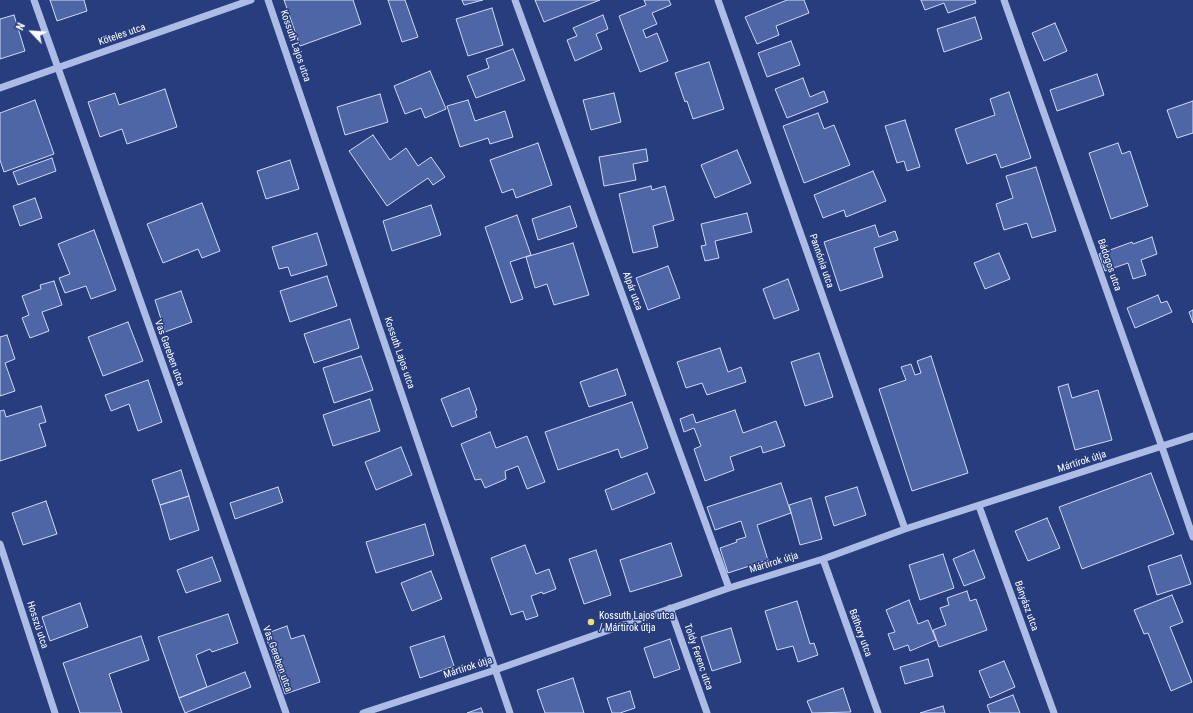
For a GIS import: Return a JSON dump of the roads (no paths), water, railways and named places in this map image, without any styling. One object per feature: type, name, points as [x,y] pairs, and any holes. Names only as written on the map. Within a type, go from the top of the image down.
[{"type":"street","name":"Vas Gereben utca","points":[[34,0],[286,713]]},
{"type":"street","name":"Köteles utca","points":[[0,88],[251,0]]},
{"type":"street","name":"Kossuth Lajos utca","points":[[268,0],[510,713]]},
{"type":"street","name":"Alpár utca","points":[[515,0],[729,588]]},
{"type":"street","name":"Pannónia utca","points":[[718,0],[905,530]]},
{"type":"street","name":"Bádogos utca","points":[[1004,0],[1193,537]]},
{"type":"street","name":"Mártírok útja","points":[[363,713],[495,670],[729,588],[823,559],[905,530],[1193,436]]},
{"type":"street","name":"Bányász utca","points":[[979,506],[1054,713]]},
{"type":"street","name":"Hosszú utca","points":[[0,544],[55,713]]},
{"type":"street","name":"Báthory utca","points":[[823,559],[878,713]]},
{"type":"street","name":"Toldy Ferenc utca","points":[[670,608],[707,713]]},
{"type":"place","name":"Kossuth Lajos utca / Mártírok útja","points":[[591,622]]}]
